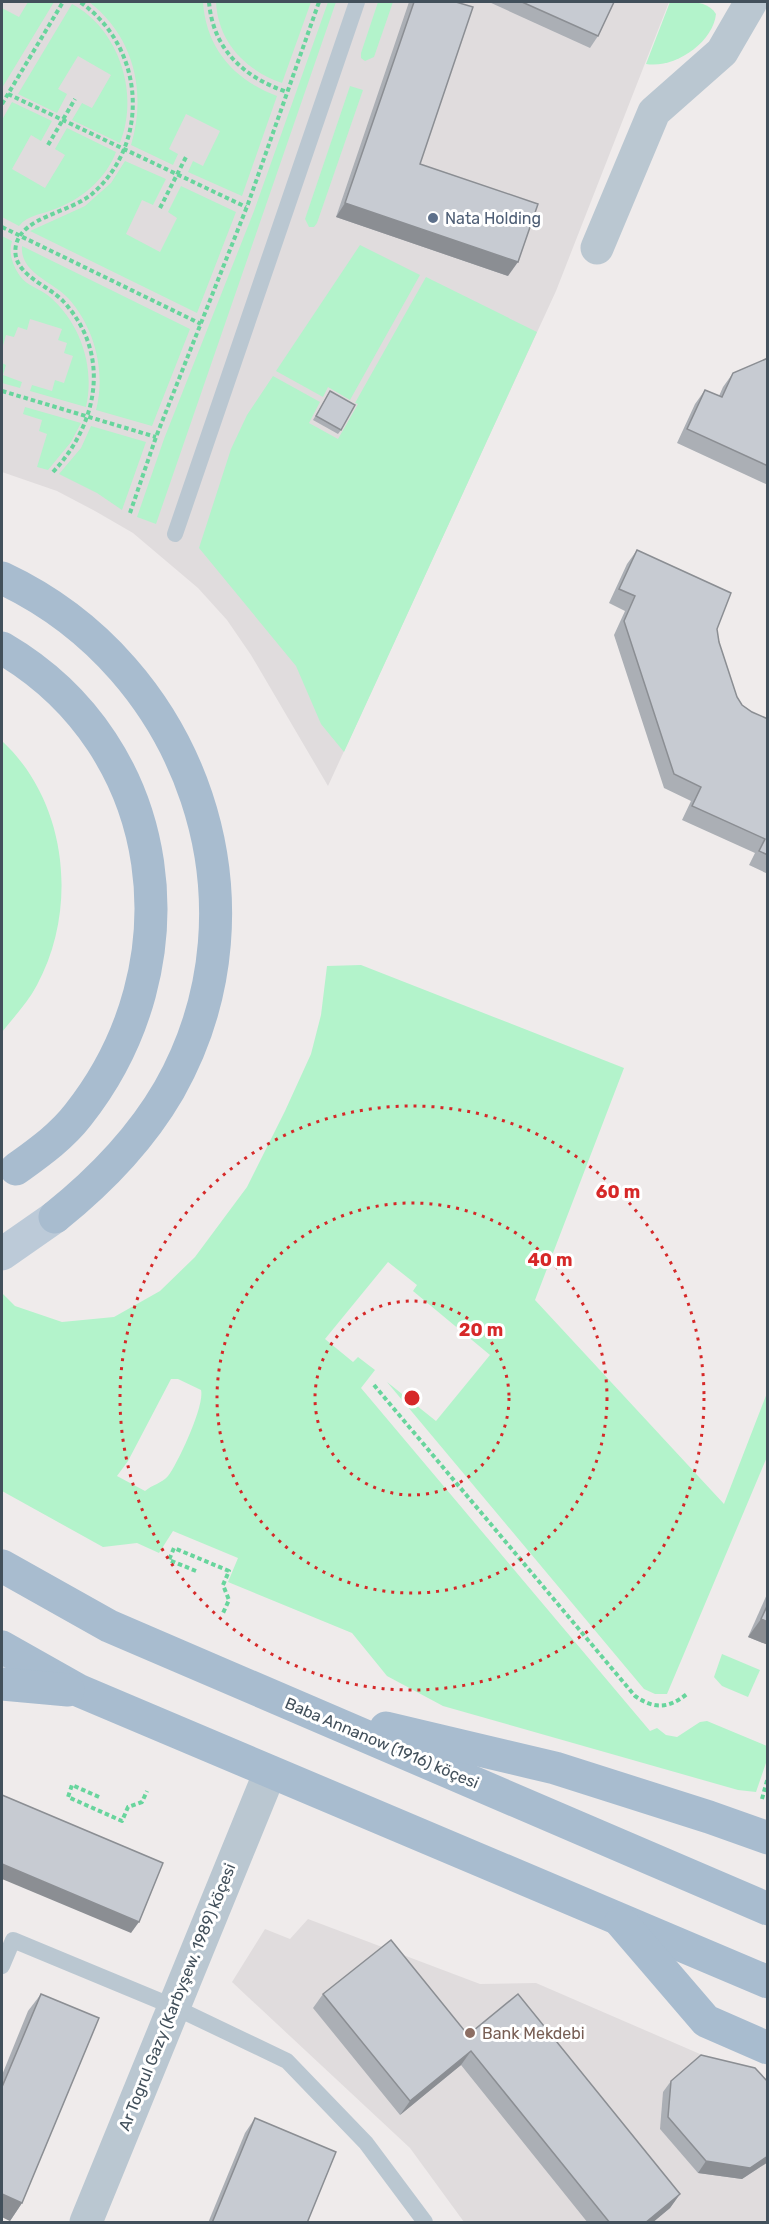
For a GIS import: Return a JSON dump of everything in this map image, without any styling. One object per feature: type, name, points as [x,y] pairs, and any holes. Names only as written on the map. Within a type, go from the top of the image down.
[{"type":"main road","points":[[2,578],[33,593],[82,627],[104,646],[145,694],[177,746],[190,780],[209,846],[213,882],[209,974],[199,1017],[170,1088],[148,1123],[120,1157],[88,1190],[2,1254]]},
{"type":"main road","points":[[2,648],[19,658],[62,694],[86,720],[112,760],[137,812],[145,841],[152,904],[152,923],[146,964],[129,1030],[115,1060],[77,1116],[47,1146],[9,1174]]},
{"type":"main road","name":"Baba Annanow (1916) köçesi","points":[[2,1566],[109,1626],[768,1909]]},
{"type":"main road","points":[[2,1647],[80,1690],[768,1982]]},
{"type":"main road","points":[[2,1684],[80,1690]]},
{"type":"main road","points":[[302,1708],[555,1768],[768,1838]]},
{"type":"main road","points":[[616,1916],[706,2021],[768,2048]]},
{"type":"street","points":[[597,248],[654,112],[722,52],[751,2]]},
{"type":"street","points":[[756,2],[768,10]]},
{"type":"street","name":"Ar Togrul Gazy (Karbyşew, 1989) köçesi","points":[[86,2223],[172,2006],[270,1772]]},
{"type":"lane","points":[[175,534],[357,2]]},
{"type":"lane","points":[[2,1966],[13,1940],[172,2006],[287,2061],[366,2143],[425,2223]]},
{"type":"path","points":[[2,104],[63,2]]},
{"type":"path","points":[[53,472],[76,445],[89,417],[94,393],[94,369],[87,342],[63,301],[29,277],[22,268],[16,250],[29,224],[73,207],[106,179],[124,150],[133,111],[131,78],[112,33],[93,12],[80,2]]},
{"type":"path","points":[[209,2],[216,33],[225,51],[238,66],[253,78],[287,92]]},
{"type":"path","points":[[130,513],[156,437],[246,207],[319,2]]},
{"type":"path","points":[[8,94],[246,207]]},
{"type":"path","points":[[48,145],[75,99]]},
{"type":"path","points":[[160,208],[186,158]]},
{"type":"path","points":[[2,227],[201,324]]},
{"type":"path","points":[[2,392],[156,437]]},
{"type":"path","points":[[374,1385],[635,1696],[646,1704],[657,1707],[672,1705],[687,1694]]},
{"type":"path","points":[[196,1572],[169,1560],[174,1548],[229,1571],[223,1585],[229,1600],[223,1613]]},
{"type":"path","points":[[762,1799],[768,1777]]},
{"type":"path","points":[[99,1797],[72,1785],[68,1797],[122,1821],[128,1807],[142,1802],[147,1791]]},
{"type":"shaded area","points":[[2,2],[669,2],[556,291],[328,786],[251,655],[227,620],[198,588],[133,533],[57,491],[2,472]]},
{"type":"shaded area","name":"Bank Mekdebi","points":[[308,1919],[480,1984],[536,1983],[767,2083],[767,2222],[464,2222],[410,2148],[232,1982],[265,1929],[290,1939]]},
{"type":"green space","points":[[28,2],[54,2],[2,88],[2,8],[19,17]]},
{"type":"green space","points":[[89,2],[203,2],[210,34],[225,60],[248,81],[277,96],[242,196],[188,172],[193,161],[203,166],[220,131],[186,114],[169,149],[178,154],[173,165],[131,145],[138,106],[133,67],[117,31]]},
{"type":"green space","points":[[216,2],[311,2],[282,83],[256,70],[236,53],[222,30]]},
{"type":"green space","points":[[328,2],[336,2],[156,524],[137,517],[164,439],[254,211]]},
{"type":"green space","points":[[378,2],[393,2],[374,57],[365,61],[361,58],[361,53]]},
{"type":"green space","points":[[670,2],[689,2],[708,6],[716,14],[713,25],[700,44],[680,58],[657,64],[646,64]]},
{"type":"green space","points":[[72,4],[102,29],[121,64],[128,104],[126,124],[120,143],[72,120],[82,103],[92,108],[111,75],[78,56],[58,89],[67,94],[57,113],[18,94]]},
{"type":"green space","points":[[350,86],[363,90],[317,223],[314,227],[309,227],[305,219]]},
{"type":"green space","points":[[12,102],[52,121],[41,141],[31,135],[12,169],[45,188],[65,155],[55,149],[67,128],[116,152],[99,180],[82,195],[62,206],[30,217],[19,226],[2,217],[2,120]]},
{"type":"green space","points":[[125,161],[166,179],[153,205],[142,200],[126,234],[160,252],[177,218],[168,212],[181,186],[236,212],[197,313],[30,231],[85,206],[111,183]]},
{"type":"green space","points":[[2,236],[12,241],[12,259],[20,276],[50,297],[61,308],[77,333],[87,362],[89,377],[86,407],[30,391],[32,385],[52,391],[55,380],[64,383],[73,356],[64,353],[67,343],[58,340],[62,329],[30,319],[27,330],[18,327],[14,337],[6,335],[2,349]]},
{"type":"green space","points":[[360,245],[420,275],[350,400],[328,387],[323,397],[276,371]]},
{"type":"green space","points":[[22,246],[190,329],[152,426],[96,410],[99,396],[99,366],[85,323],[68,298],[31,270],[23,255]]},
{"type":"green space","points":[[426,277],[537,332],[344,752],[321,724],[296,666],[199,548],[231,449],[247,415],[273,376],[320,402],[309,423],[338,439],[358,404],[355,403]]},
{"type":"green space","points":[[2,363],[6,365],[3,375],[22,382],[20,388],[2,383]]},
{"type":"green space","points":[[25,407],[81,423],[71,442],[48,470],[37,467],[47,434],[39,431],[42,420],[23,414]]},
{"type":"green space","points":[[91,426],[146,442],[122,510],[97,493],[59,474],[81,448]]},
{"type":"green space","points":[[2,741],[24,766],[41,793],[53,824],[60,856],[62,889],[58,922],[50,955],[37,985],[2,1032]]},
{"type":"green space","points":[[361,965],[624,1068],[535,1300],[724,1504],[767,1393],[767,1457],[667,1694],[655,1694],[644,1689],[387,1382],[436,1421],[490,1355],[413,1291],[417,1285],[388,1262],[325,1339],[353,1362],[358,1357],[375,1370],[361,1388],[650,1731],[657,1728],[666,1735],[677,1737],[700,1722],[707,1721],[767,1746],[767,1760],[756,1792],[738,1790],[443,1706],[387,1676],[352,1633],[228,1582],[238,1558],[173,1531],[159,1553],[137,1543],[103,1547],[2,1491],[2,1293],[15,1306],[62,1322],[114,1317],[160,1291],[195,1257],[247,1187],[311,1054],[321,1015],[327,966]],"holes":[[[171,1379],[178,1379],[201,1390],[199,1408],[190,1434],[168,1476],[145,1491],[117,1476],[128,1461]]]},
{"type":"green space","points":[[722,1654],[760,1670],[748,1697],[722,1686],[714,1677]]},
{"type":"building","points":[[414,2],[456,2],[473,7],[420,164],[538,204],[518,262],[345,203]]},
{"type":"building","points":[[522,2],[614,2],[598,36]]},
{"type":"building","points":[[768,358],[768,466],[687,429],[705,390],[722,397],[733,373]]},
{"type":"building","points":[[330,391],[355,405],[341,430],[316,416]]},
{"type":"building","points":[[637,550],[731,593],[717,629],[719,642],[737,697],[742,705],[768,719],[768,855],[759,851],[765,839],[692,806],[701,787],[674,774],[624,621],[635,596],[619,589]]},
{"type":"building","points":[[768,1604],[768,1622],[761,1619]]},
{"type":"building","points":[[2,1795],[163,1863],[139,1922],[2,1864]]},
{"type":"building","points":[[391,1940],[468,2035],[518,1994],[680,2194],[645,2223],[610,2223],[471,2051],[410,2101],[323,1994]]},
{"type":"building","points":[[41,1994],[99,2018],[22,2203],[2,2194],[2,2087]]},
{"type":"building","points":[[701,2055],[755,2068],[768,2082],[768,2156],[750,2168],[706,2161],[668,2117],[671,2081]]},
{"type":"building","points":[[255,2118],[336,2152],[307,2223],[212,2223]]},
{"type":"place","name":"Nata Holding","points":[[433,218]]},
{"type":"place","name":"Bank Mekdebi","points":[[470,2033]]}]
